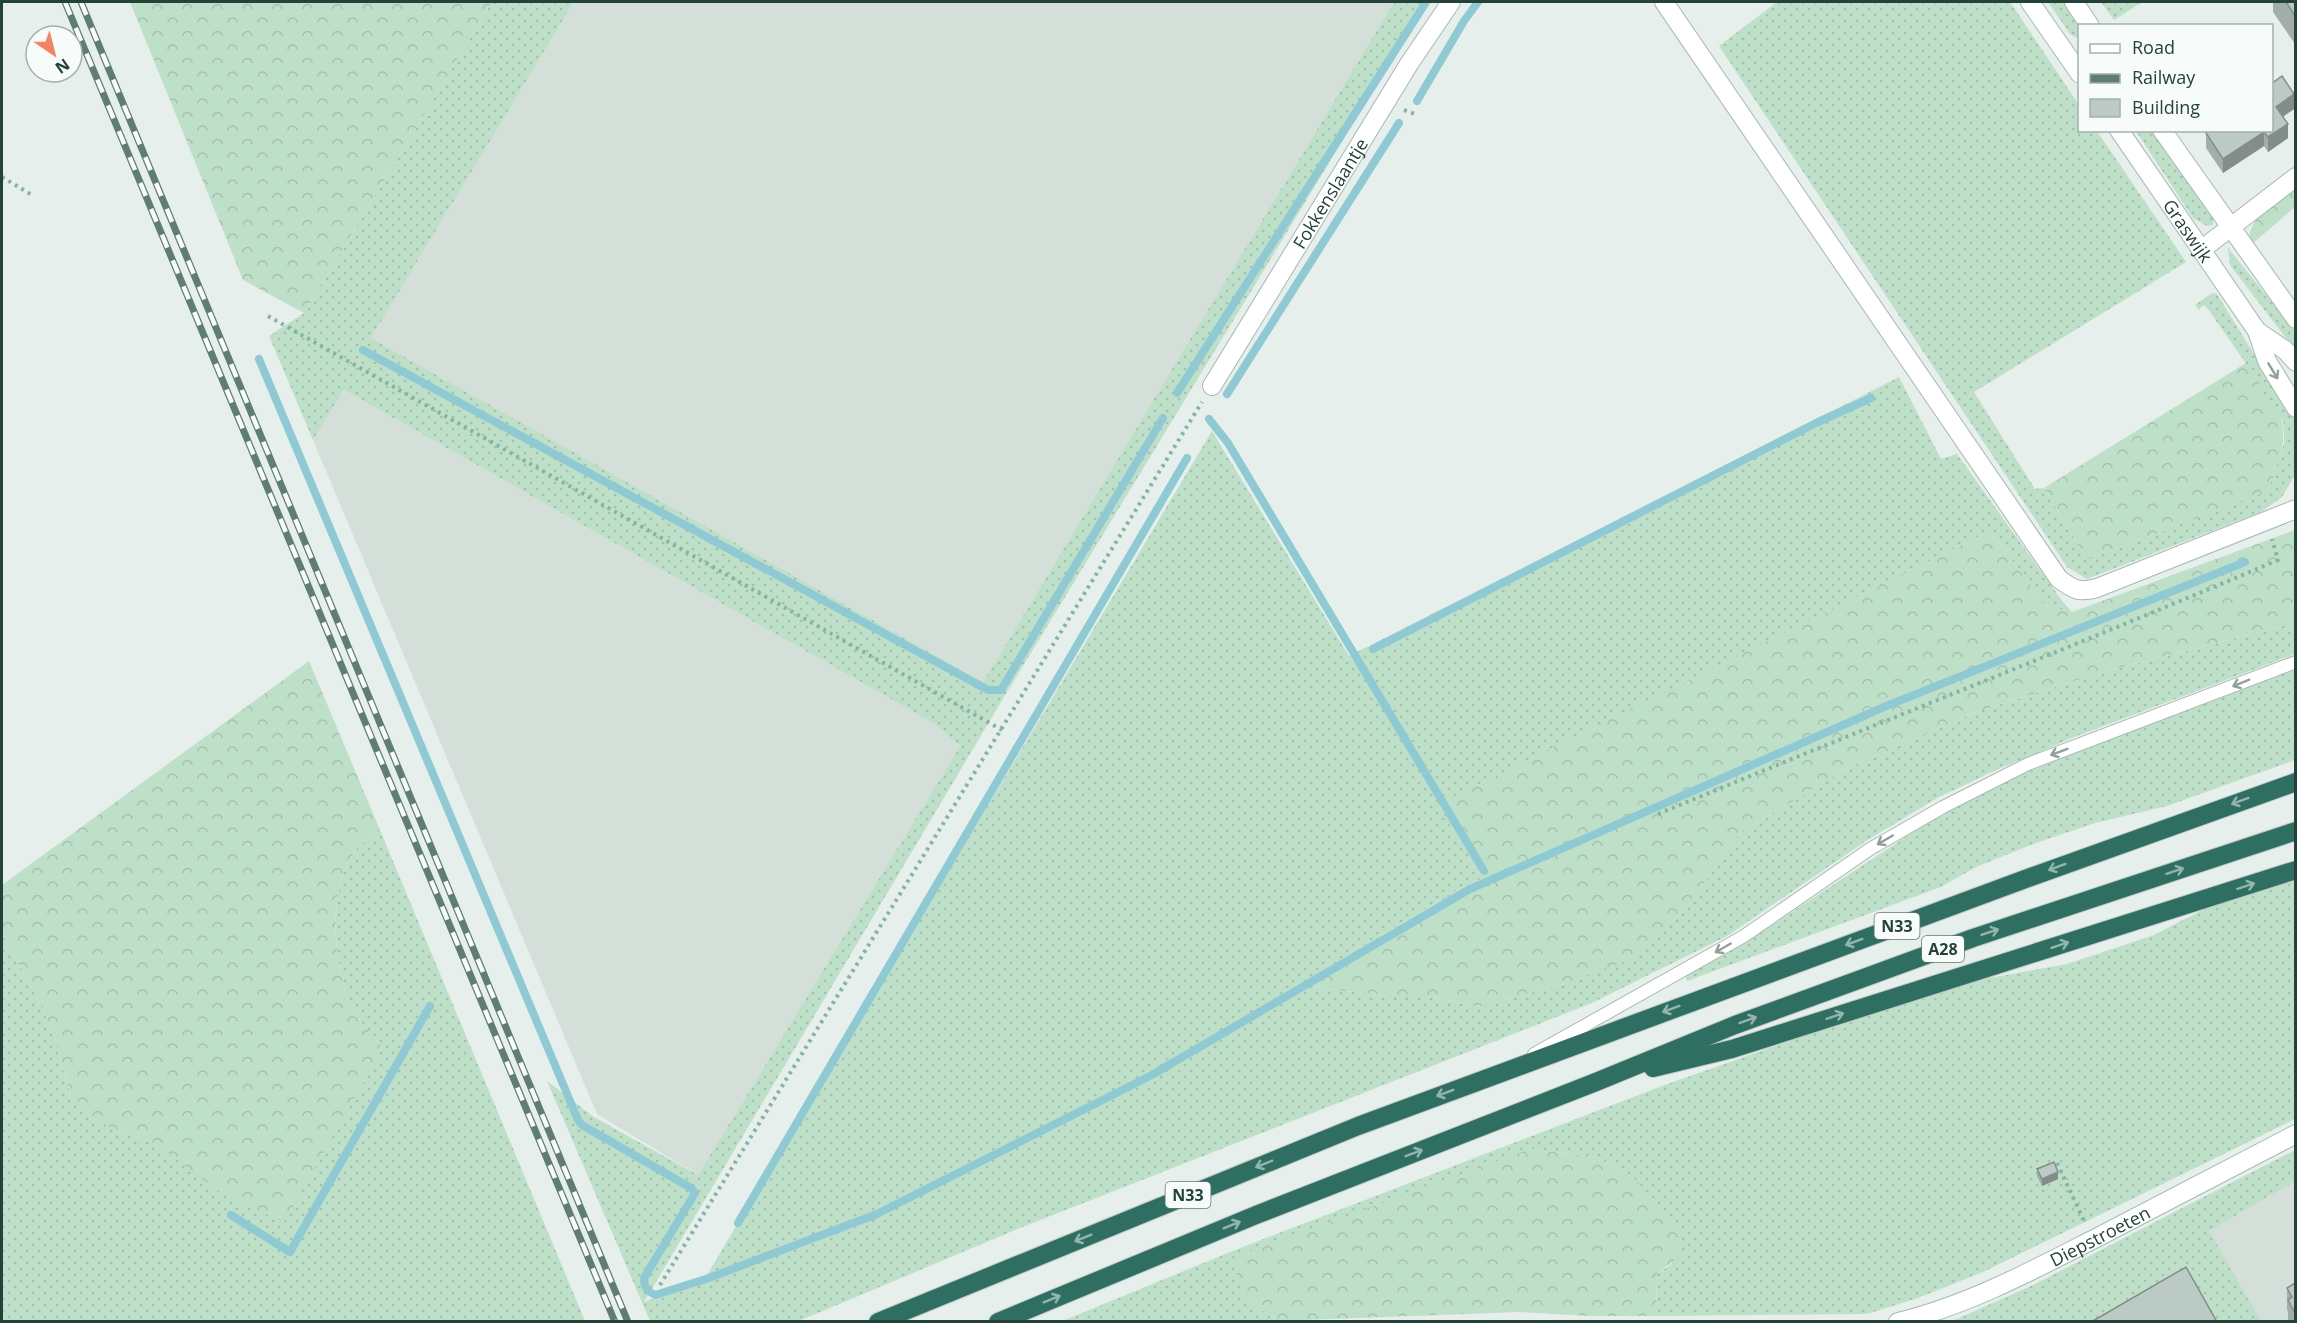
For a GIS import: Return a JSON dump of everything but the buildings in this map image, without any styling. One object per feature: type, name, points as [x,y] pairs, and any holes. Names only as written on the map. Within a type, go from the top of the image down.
[{"type":"highway","name":"N33","points":[[878,1322],[1347,1130],[2295,782]]},
{"type":"highway","name":"A28","points":[[1596,1082],[1735,1025],[1973,938],[2295,831]]},
{"type":"highway","name":"N33","points":[[998,1322],[1256,1215],[1596,1082],[1732,1049],[2295,870]]},
{"type":"street","name":"Fokkenslaantje","points":[[1212,386],[1409,64],[1451,2]]},
{"type":"street","points":[[1664,2],[2059,579],[2083,592],[2295,509]]},
{"type":"street","points":[[2030,2],[2078,73]]},
{"type":"street","points":[[2074,2],[2089,24]]},
{"type":"street","name":"Graswijk","points":[[2120,132],[2257,331],[2267,362],[2295,408]]},
{"type":"street","name":"Graswijk","points":[[2163,132],[2295,319]]},
{"type":"street","name":"Graswijk","points":[[2230,229],[2295,177]]},
{"type":"street","points":[[2201,250],[2230,229]]},
{"type":"street","name":"Graswijk","points":[[2257,331],[2285,350],[2295,362]]},
{"type":"street","name":"Diepstroeten","points":[[1898,1322],[1927,1315],[1990,1290],[2092,1240],[2295,1134]]},
{"type":"lane","points":[[1500,1072],[1744,936],[1870,849],[1943,807],[2028,764],[2295,662]]},
{"type":"path","points":[[2,177],[32,195]]},
{"type":"path","points":[[268,316],[1002,730]]},
{"type":"path","points":[[660,1285],[1212,386]]},
{"type":"path","points":[[1658,814],[1888,719],[2096,637],[2278,560],[2266,521]]},
{"type":"path","points":[[2057,1163],[2092,1240]]},
{"type":"shaded area","points":[[574,2],[1394,2],[983,682],[371,338]]},
{"type":"shaded area","points":[[344,390],[933,723],[960,746],[698,1175],[597,1114],[313,440]]},
{"type":"shaded area","points":[[2295,1157],[2295,1321],[1984,1321]]},
{"type":"green space","points":[[130,2],[492,2],[304,313],[243,280]]},
{"type":"green space","points":[[492,2],[574,2],[371,338],[983,682],[1394,2],[1427,2],[998,707],[644,1302],[704,1280],[1212,431],[1349,656],[1899,377],[1941,459],[1957,454],[2072,612],[2047,607],[1990,531],[1439,805],[1483,878],[1453,892],[1304,982],[1320,988],[1388,996],[1428,996],[1479,1007],[1563,984],[1632,958],[1686,908],[1740,833],[1846,769],[1976,712],[2103,672],[2295,623],[2295,654],[2077,736],[1937,798],[1866,841],[1727,936],[1592,1003],[1015,1230],[799,1321],[650,1321],[547,1081],[594,1117],[698,1175],[960,746],[933,723],[344,390],[313,440],[269,336],[304,313]]},
{"type":"green space","points":[[1777,2],[2010,2],[2078,104],[2078,132],[2098,132],[2186,262],[1974,392],[2035,489],[2044,488],[2087,560],[2267,491],[2284,444],[2283,421],[2261,394],[2263,388],[2208,309],[2203,305],[2199,310],[2195,305],[2212,293],[2217,294],[2295,421],[2295,475],[2282,497],[2261,512],[2087,579],[2067,567],[1719,46]]},
{"type":"green space","points":[[2048,2],[2066,2],[2079,24],[2078,38],[2070,34]]},
{"type":"green space","points":[[2101,2],[2142,2],[2114,20]]},
{"type":"green space","points":[[2137,132],[2157,132],[2214,215],[2213,225],[2207,226],[2193,218]]},
{"type":"green space","points":[[2295,185],[2295,207],[2253,243],[2249,237],[2255,221]]},
{"type":"green space","points":[[2228,248],[2295,331],[2295,350],[2230,265]]},
{"type":"green space","points":[[2246,363],[2263,388],[2262,394],[2273,408],[2279,409],[2282,421],[2283,442],[2268,491],[2087,560],[2044,488]]},
{"type":"green space","points":[[2295,530],[2295,623],[2103,672],[1976,712],[1846,769],[1740,833],[1686,908],[1632,959],[1563,984],[1479,1007],[1428,996],[1388,996],[1320,988],[1304,982],[1453,892],[1483,878],[1437,805],[1990,531],[2047,607],[2072,612]]},
{"type":"green space","points":[[309,661],[380,830],[357,848],[346,867],[336,908],[336,930],[337,953],[347,994],[357,1016],[383,1048],[284,1222],[227,1197],[151,1141],[115,1130],[89,1116],[70,1093],[53,1034],[40,1003],[2,934],[2,885]]},
{"type":"green space","points":[[2295,668],[2295,760],[2167,806],[2095,823],[2036,843],[1976,867],[1941,887],[1687,981],[1685,976],[1745,943],[1919,828],[1996,786]]},
{"type":"green space","points":[[380,830],[585,1321],[2,1321],[2,934],[40,1003],[53,1034],[70,1093],[115,1130],[151,1141],[176,1158],[383,1048],[357,1016],[347,994],[337,953],[336,930],[336,908],[346,867],[357,848]]},
{"type":"green space","points":[[2295,879],[2295,1119],[1983,1272],[1918,1298],[1867,1314],[1656,1316],[1657,1274],[1672,1264],[1633,1177],[1597,1157],[1530,1149],[1248,1300],[1277,1321],[1060,1322],[1235,1250],[1662,1086],[1820,1030],[1984,979],[2067,964],[2154,935],[2214,904]]},
{"type":"green space","points":[[1530,1149],[1597,1157],[1633,1177],[1676,1223],[1686,1251],[1657,1274],[1656,1316],[1591,1316],[1520,1312],[1277,1321],[1250,1302],[1240,1289],[1237,1256]]},
{"type":"green space","points":[[2295,1150],[2295,1181],[2209,1231],[2261,1321],[1950,1322],[2031,1286]]},
{"type":"waterway","points":[[1177,393],[1426,2]]},
{"type":"waterway","points":[[1417,101],[1464,21],[1478,2]]},
{"type":"waterway","points":[[1227,394],[1399,123]]},
{"type":"waterway","points":[[363,350],[988,690],[1001,690],[1163,418]]},
{"type":"waterway","points":[[259,359],[578,1120],[582,1125],[691,1188],[695,1193],[644,1278],[646,1288],[655,1295],[709,1278],[877,1214],[1150,1076],[1470,889],[1884,707],[2245,562]]},
{"type":"waterway","points":[[1373,649],[1816,423],[1871,398]]},
{"type":"waterway","points":[[1209,419],[1228,443],[1484,871]]},
{"type":"waterway","points":[[738,1223],[1187,458]]},
{"type":"waterway","points":[[231,1215],[290,1252],[430,1006]]},
{"type":"railway","points":[[65,2],[615,1322]]},
{"type":"railway","points":[[81,2],[628,1322]]}]
